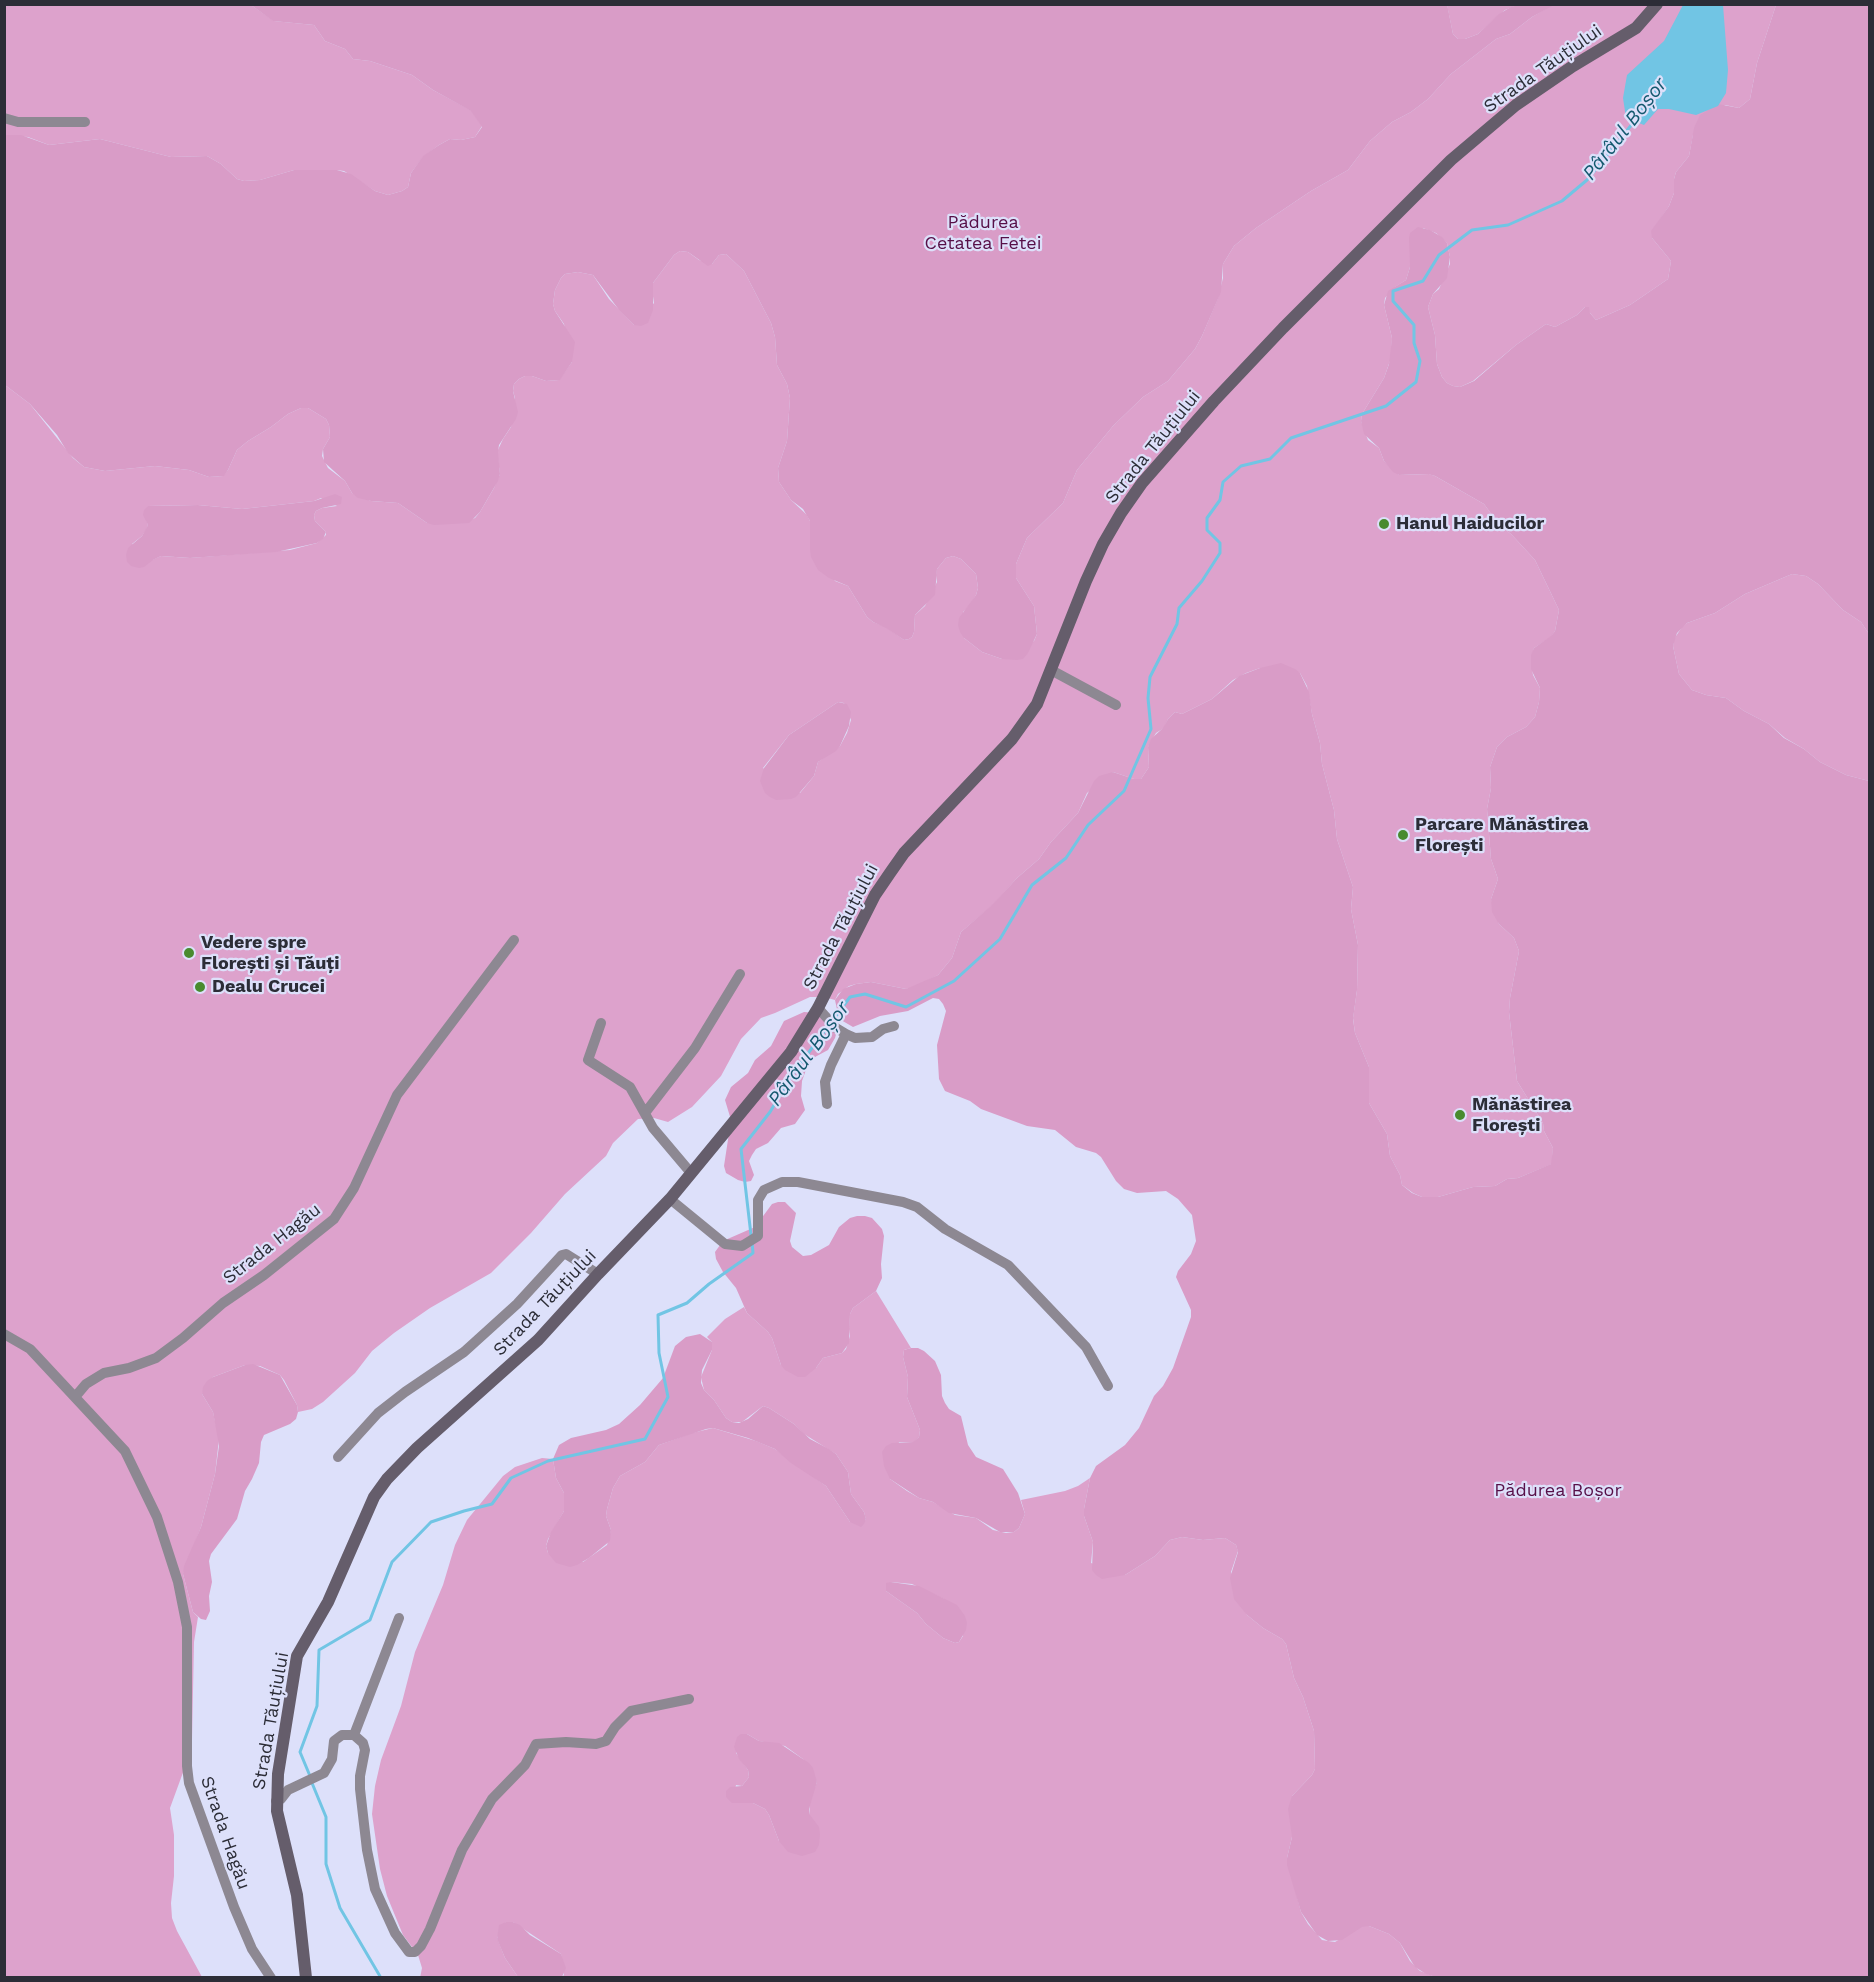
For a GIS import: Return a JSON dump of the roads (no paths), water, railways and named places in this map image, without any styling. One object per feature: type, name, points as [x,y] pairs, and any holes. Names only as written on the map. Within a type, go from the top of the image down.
[{"type":"street","name":"Strada Tăuțiului","points":[[306,1977],[297,1896],[276,1801],[278,1774],[297,1656],[328,1602],[374,1497],[387,1479],[417,1448],[538,1340],[670,1199],[791,1052],[818,1008],[875,895],[890,873],[936,819],[1012,739],[1037,704],[1103,544],[1142,483],[1214,401],[1450,160],[1516,105],[1573,66],[1636,28],[1657,4]]},
{"type":"street","points":[[4,118],[18,122],[85,122]]},
{"type":"street","points":[[1051,670],[1116,705]]},
{"type":"street","name":"Strada Hagău","points":[[75,1397],[86,1384],[104,1373],[129,1368],[156,1358],[223,1303],[264,1275],[334,1219],[354,1188],[397,1095],[514,940]]},
{"type":"street","points":[[645,1113],[695,1048],[740,974]]},
{"type":"street","points":[[818,1008],[831,1023],[855,1038],[872,1037],[883,1029],[894,1026]]},
{"type":"street","points":[[601,1023],[588,1060],[630,1087],[653,1128],[691,1173]]},
{"type":"street","points":[[827,1104],[825,1082],[846,1034]]},
{"type":"street","points":[[670,1199],[725,1244],[742,1246],[758,1236],[758,1200],[764,1190],[782,1182],[798,1182],[903,1202],[917,1207],[945,1229],[1008,1264],[1086,1347],[1108,1386]]},
{"type":"street","points":[[338,1457],[378,1413],[471,1345],[517,1304],[562,1255],[566,1254],[598,1274]]},
{"type":"street","name":"Strada Hagău","points":[[4,1334],[30,1349],[125,1451],[157,1517],[178,1582],[187,1627],[189,1783],[234,1907],[252,1949],[271,1977]]},
{"type":"street","points":[[354,1735],[399,1618]]},
{"type":"street","points":[[276,1801],[281,1799],[288,1790],[324,1773],[328,1767],[334,1741],[342,1736],[354,1735],[360,1738],[365,1750],[360,1790],[368,1860],[375,1889],[395,1933],[409,1952],[415,1952],[421,1946],[434,1920],[462,1850],[492,1799],[525,1765],[536,1744],[606,1741],[615,1727],[631,1711],[688,1699]]},
{"type":"water","points":[[1683,5],[1723,5],[1728,70],[1726,93],[1718,106],[1696,115],[1658,109],[1644,125],[1626,118],[1623,98],[1627,75],[1664,41]]},
{"type":"waterway","name":"Pârâul Boșor","points":[[833,1020],[850,997],[865,994],[906,1007],[954,981],[1000,939],[1032,885],[1066,858],[1088,825],[1124,791],[1151,729],[1148,698],[1150,677],[1177,624],[1179,608],[1202,581],[1220,553],[1220,543],[1207,530],[1207,518],[1220,500],[1223,482],[1241,466],[1270,459],[1291,438],[1386,406],[1416,382],[1420,361],[1414,343],[1414,325],[1393,301],[1393,291],[1423,281],[1439,255],[1472,230],[1508,225],[1562,201],[1587,180],[1637,118]]},
{"type":"waterway","name":"Pârâul Boșor","points":[[751,1235],[741,1149],[770,1112],[792,1075],[829,1025]]},
{"type":"waterway","name":"Pârâul Boșor","points":[[310,1776],[300,1752],[317,1706],[319,1650],[370,1620],[392,1562],[431,1522],[492,1504],[511,1478],[548,1461],[645,1439],[668,1397],[659,1353],[658,1315],[687,1303],[709,1284],[753,1253],[752,1242]]},
{"type":"waterway","name":"Pârâul Boșor","points":[[312,1783],[326,1817],[326,1864],[340,1908],[381,1978]]},
{"type":"place","name":"Hanul Haiducilor","points":[[1384,524]]},
{"type":"place","name":"Parcare Mănăstirea Florești","points":[[1403,835]]},
{"type":"place","name":"Vedere spre Florești și Tăuți","points":[[189,953]]},
{"type":"place","name":"Dealu Crucei","points":[[200,987]]},
{"type":"place","name":"Mănăstirea Florești","points":[[1460,1115]]},
{"type":"park label","name":"Pădurea Cetatea Fetei","points":[[983,233]]},
{"type":"park label","name":"Pădurea Boșor","points":[[1558,1491]]}]
